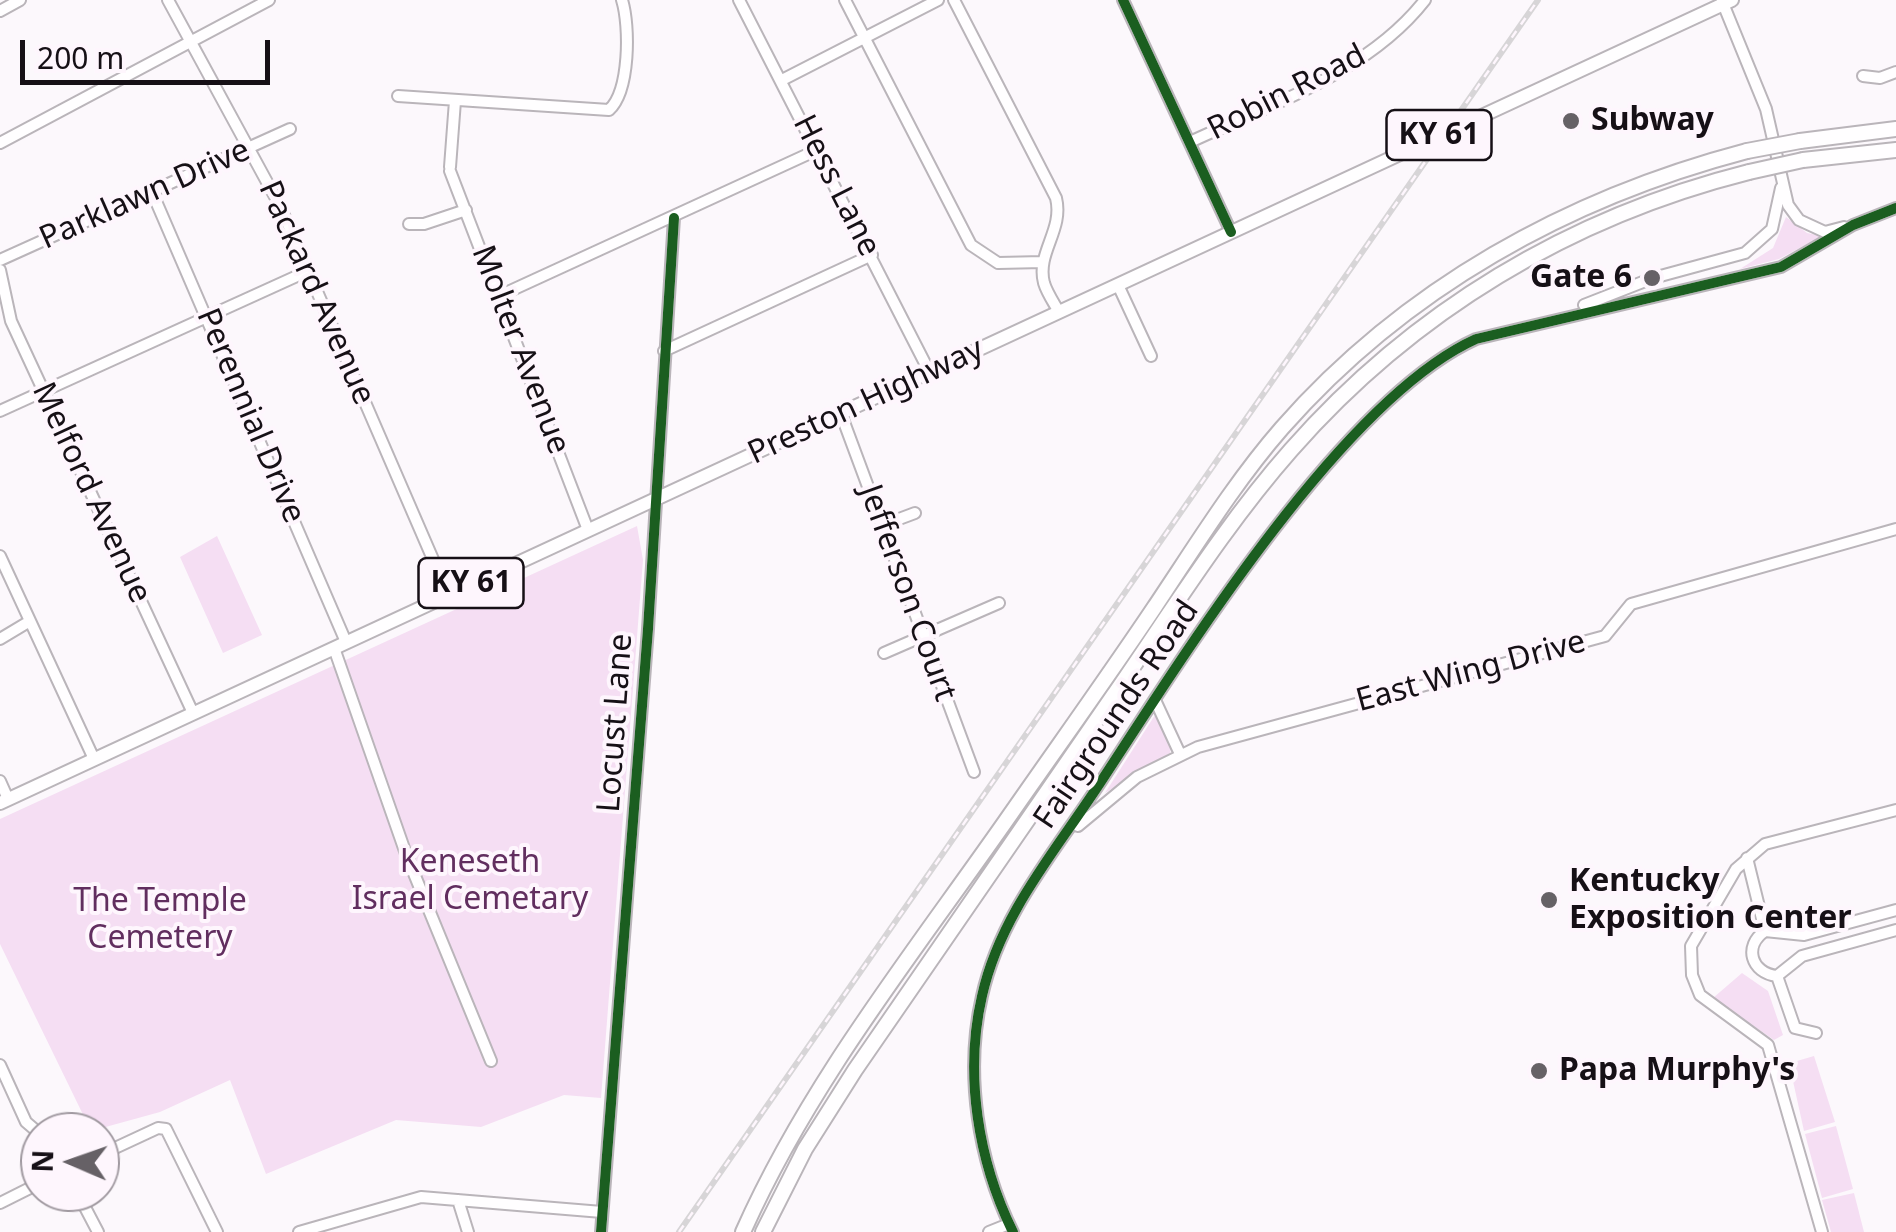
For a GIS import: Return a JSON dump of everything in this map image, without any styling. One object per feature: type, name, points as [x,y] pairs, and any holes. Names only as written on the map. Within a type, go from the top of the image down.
[{"type":"highway","points":[[743,1232],[771,1171],[841,1057],[1231,494],[1312,395],[1414,306],[1524,236],[1647,180],[1747,151],[1800,140],[1896,129]]},
{"type":"highway","points":[[763,1232],[806,1148],[855,1070],[1248,504],[1323,415],[1420,328],[1512,266],[1622,212],[1749,172],[1803,160],[1896,150]]},
{"type":"main road","name":"Preston Highway","points":[[4,801],[1726,2]]},
{"type":"street","points":[[0,10],[20,0]]},
{"type":"street","name":"Packard Avenue","points":[[168,0],[249,148],[308,272],[448,594]]},
{"type":"street","points":[[0,143],[269,0]]},
{"type":"street","points":[[398,96],[609,110],[620,94],[626,22],[622,0]]},
{"type":"street","name":"Hess Lane","points":[[739,0],[930,373]]},
{"type":"street","points":[[845,0],[971,245],[998,262],[1042,262]]},
{"type":"street","points":[[782,80],[938,0]]},
{"type":"street","points":[[954,0],[1056,198],[1058,224],[1042,262],[1044,283],[1059,312]]},
{"type":"street","points":[[1124,0],[1231,232]]},
{"type":"street","name":"Robin Road","points":[[1190,142],[1355,62],[1392,36],[1425,0]]},
{"type":"street","points":[[1726,2],[1766,109],[1781,187],[1792,213],[1811,228],[1825,232],[1853,225]]},
{"type":"street","points":[[1863,76],[1880,78],[1896,72]]},
{"type":"street","name":"Molter Avenue","points":[[456,101],[450,169],[588,530]]},
{"type":"street","name":"Parklawn Drive","points":[[0,260],[290,129]]},
{"type":"street","points":[[499,296],[817,150]]},
{"type":"street","points":[[1553,318],[1652,278],[1746,253],[1772,230],[1781,187]]},
{"type":"street","name":"Perennial Drive","points":[[152,192],[207,315],[340,645],[406,854],[491,1062]]},
{"type":"street","name":"Fairgrounds Road","points":[[989,1232],[1011,1228],[981,1136],[976,1038],[982,996],[998,947],[1027,888],[1060,846],[1154,700],[1283,522],[1390,400],[1448,352],[1492,333],[1781,268],[1853,225],[1896,208]]},
{"type":"street","points":[[409,224],[424,224],[466,210]]},
{"type":"street","name":"Locust Lane","points":[[600,1232],[674,218]]},
{"type":"street","points":[[664,351],[872,255]]},
{"type":"street","name":"Melford Avenue","points":[[0,270],[10,321],[193,713]]},
{"type":"street","points":[[0,410],[308,272]]},
{"type":"street","points":[[1118,285],[1151,356]]},
{"type":"street","name":"Jefferson Court","points":[[841,414],[974,772]]},
{"type":"street","points":[[884,526],[915,513]]},
{"type":"street","name":"East Wing Drive","points":[[1060,846],[1114,794],[1180,754],[1605,636],[1631,604],[1896,529]]},
{"type":"street","points":[[0,556],[94,759]]},
{"type":"street","points":[[884,653],[999,602]]},
{"type":"street","points":[[0,639],[30,621]]},
{"type":"street","points":[[1154,700],[1180,754]]},
{"type":"street","points":[[0,782],[4,801]]},
{"type":"street","points":[[1822,1232],[1768,1045],[1756,1032],[1708,1004],[1695,986],[1690,965],[1698,930],[1747,858],[1765,844],[1896,810]]},
{"type":"street","points":[[1747,858],[1765,932]]},
{"type":"street","points":[[1816,1033],[1795,1028],[1776,976],[1758,968],[1752,958],[1753,944],[1765,932],[1804,935],[1896,910]]},
{"type":"street","points":[[1776,976],[1802,956],[1896,930]]},
{"type":"street","points":[[0,1066],[21,1112]]},
{"type":"street","points":[[120,1146],[163,1128],[218,1232]]},
{"type":"street","points":[[299,1232],[408,1199],[602,1212]]},
{"type":"street","points":[[458,1200],[468,1232]]},
{"type":"street","points":[[342,1219],[345,1232]]},
{"type":"green space","points":[[1786,217],[1807,233],[1822,236],[1779,259],[1740,269],[1773,248]]},
{"type":"green space","points":[[637,526],[643,560],[601,1098],[564,1095],[481,1127],[396,1120],[266,1174],[230,1080],[160,1112],[120,1123],[120,1112],[82,1112],[0,944],[0,819]]},
{"type":"green space","points":[[217,536],[262,635],[223,653],[180,557]]},
{"type":"green space","points":[[1155,715],[1171,747],[1170,753],[1105,793]]},
{"type":"green space","points":[[1742,973],[1768,991],[1783,1035],[1774,1040],[1713,998]]},
{"type":"green space","points":[[1814,1056],[1835,1122],[1804,1131],[1791,1072],[1797,1061]]},
{"type":"green space","points":[[1836,1126],[1853,1189],[1822,1198],[1805,1134]]},
{"type":"green space","points":[[1854,1193],[1864,1232],[1831,1232],[1822,1200]]},
{"type":"railway","points":[[679,1232],[1538,0]]},
{"type":"cycle path","points":[[1123,0],[1231,232]]},
{"type":"cycle path","points":[[1013,1232],[983,1147],[975,1086],[977,1026],[990,966],[1030,886],[1173,672],[1267,538],[1319,474],[1372,417],[1424,371],[1476,339],[1781,267],[1853,225],[1896,208]]},
{"type":"cycle path","points":[[601,1232],[648,629],[674,218]]},
{"type":"place","name":"Subway","points":[[1571,121]]},
{"type":"place","name":"Gate 6","points":[[1652,278]]},
{"type":"place","name":"Kentucky Exposition Center","points":[[1549,900]]},
{"type":"place","name":"Papa Murphy's","points":[[1539,1071]]},
{"type":"park label","name":"Keneseth Israel Cemetary","points":[[470,882]]},
{"type":"park label","name":"The Temple Cemetery","points":[[160,920]]}]
